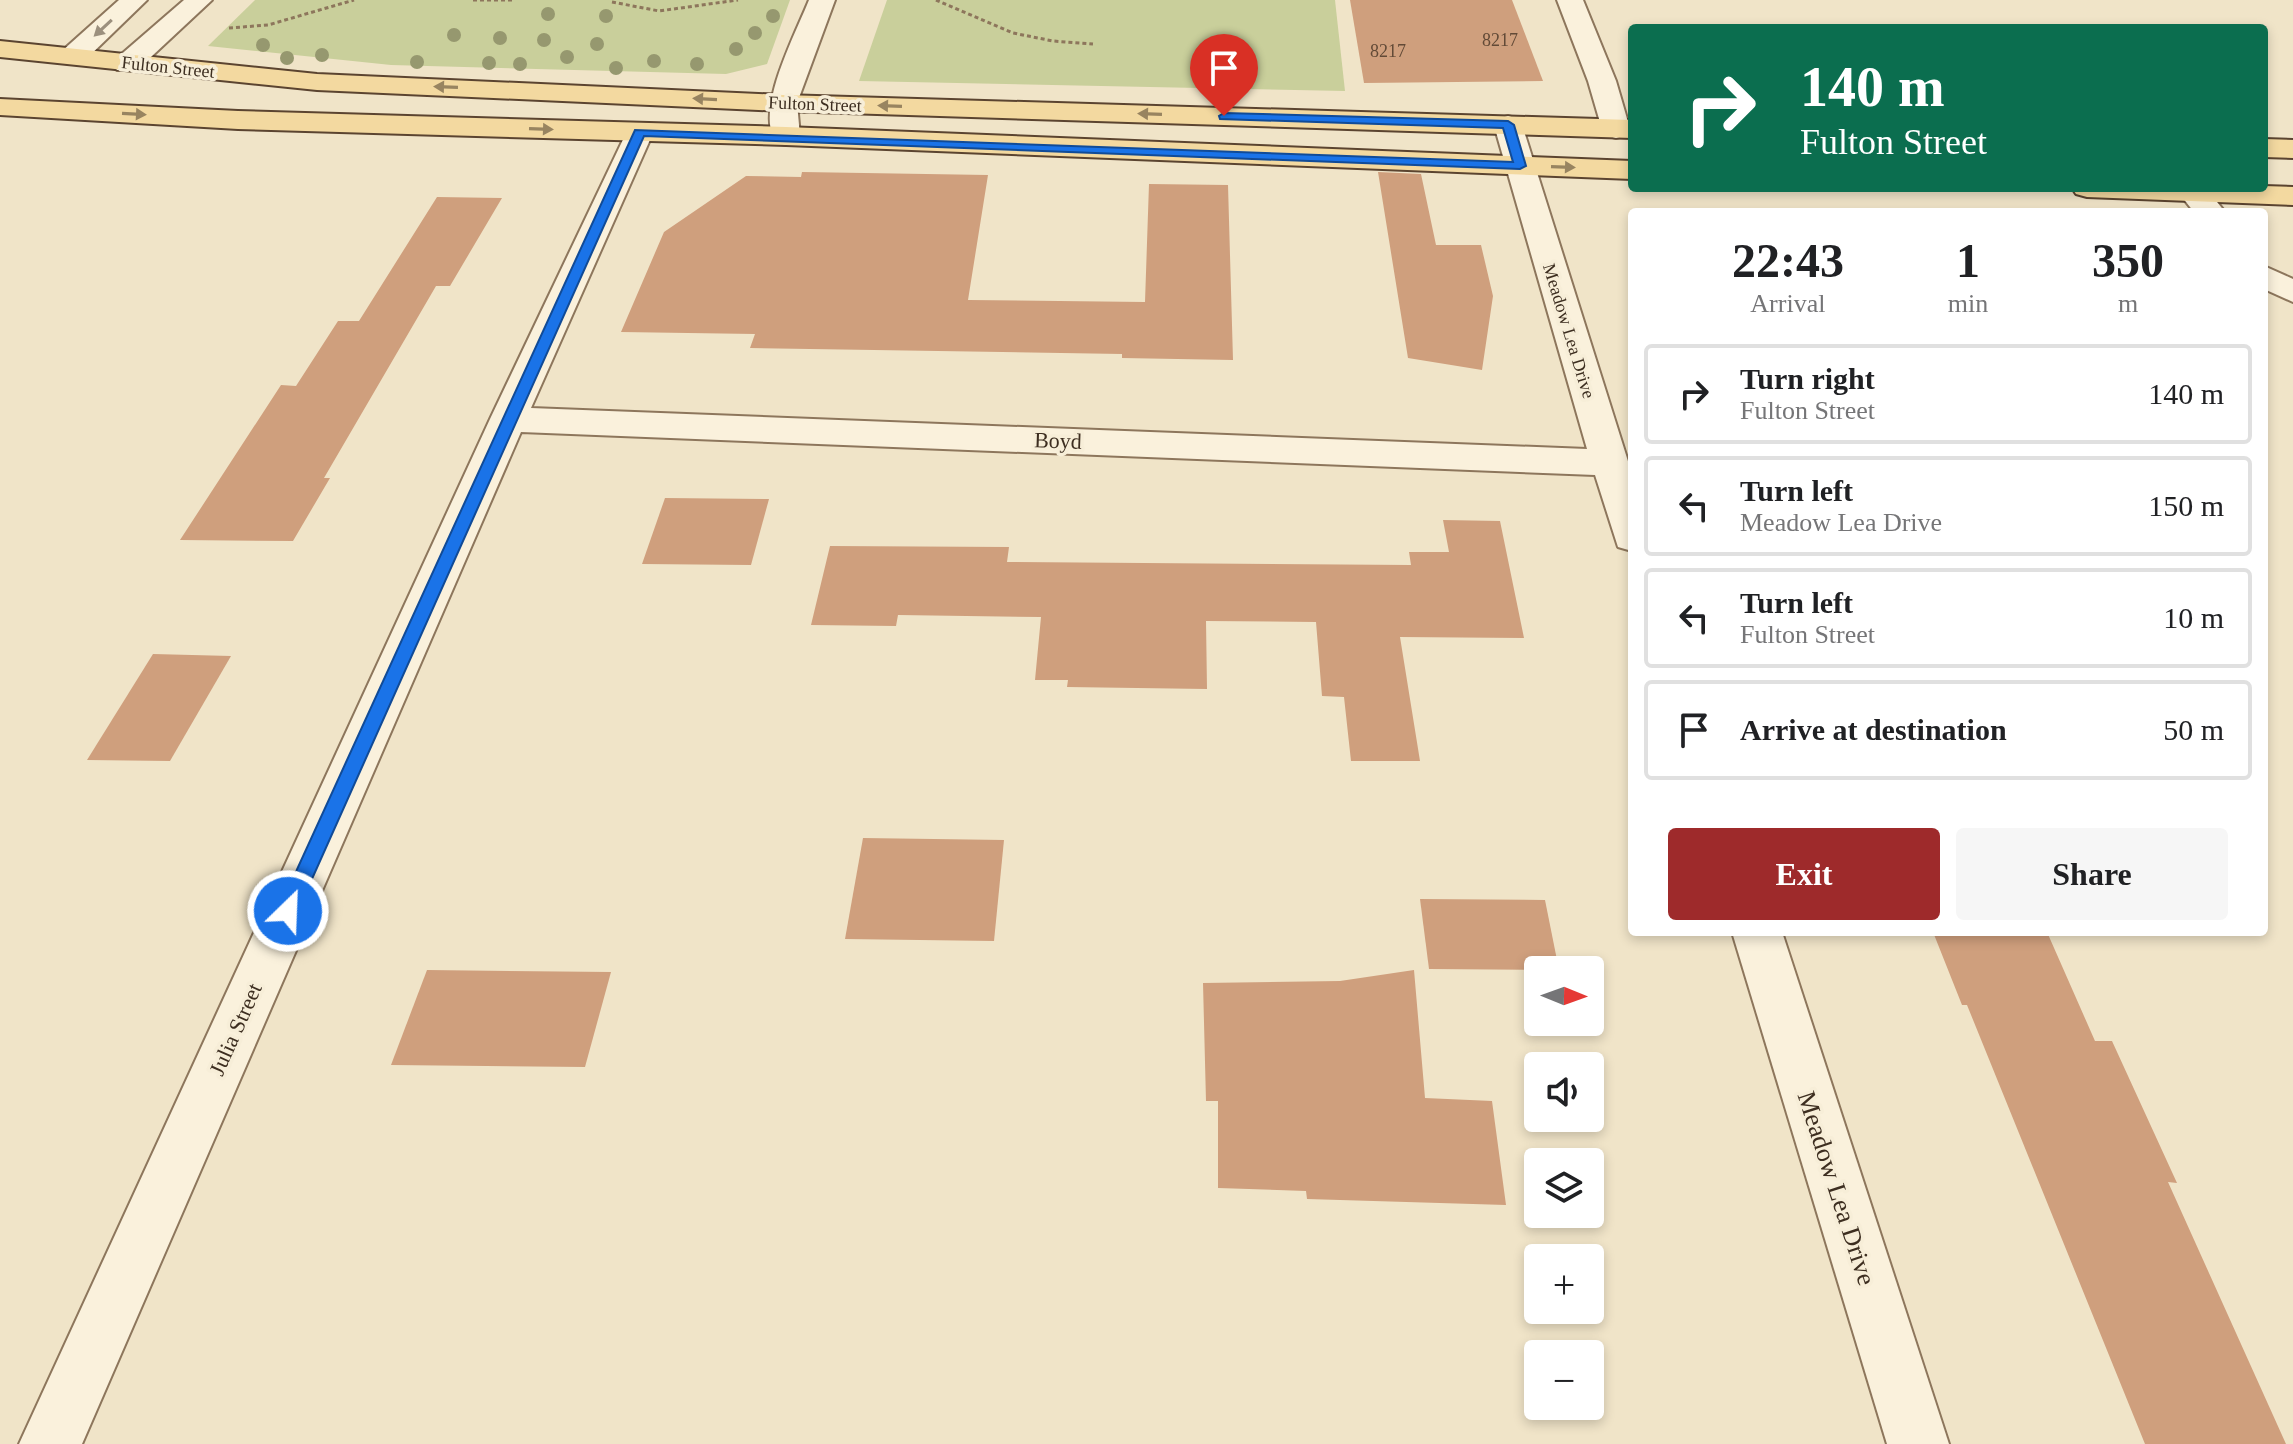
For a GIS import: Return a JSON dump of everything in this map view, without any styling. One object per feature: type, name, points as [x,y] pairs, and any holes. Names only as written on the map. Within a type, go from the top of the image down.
[{"type":"main road","name":"Fulton Street","points":[[0,49],[317,82],[783,103],[1624,129]]},
{"type":"main road","points":[[4,107],[72,57]]},
{"type":"main road","points":[[71,111],[127,64]]},
{"type":"main road","name":"Fulton Street","points":[[4,107],[238,120],[786,136],[1628,170]]},
{"type":"main road","points":[[2268,148],[2293,149]]},
{"type":"main road","points":[[2120,192],[2202,202],[2293,196]]},
{"type":"street","points":[[72,57],[134,0]]},
{"type":"street","points":[[127,64],[199,0]]},
{"type":"street","points":[[786,136],[783,103],[822,0]]},
{"type":"street","points":[[1570,0],[1624,129]]},
{"type":"street","name":"Meadow Lea Drive","points":[[1508,125],[1628,524]]},
{"type":"street","name":"Julia Street","points":[[50,1444],[639,133]]},
{"type":"street","points":[[2268,278],[2293,292]]},
{"type":"street","name":"Boyd","points":[[508,419],[1609,463]]},
{"type":"street","name":"Meadow Lea Drive","points":[[1758,936],[1918,1444]]},
{"type":"path","points":[[224,27],[268,25],[354,0]]},
{"type":"path","points":[[473,0],[513,0]]},
{"type":"path","points":[[612,2],[629,8],[666,12],[696,10],[738,0]]},
{"type":"path","points":[[936,0],[1028,37],[1093,44]]},
{"type":"green space","points":[[255,0],[790,0],[767,64],[726,74],[391,65],[208,46]]},
{"type":"green space","points":[[887,0],[1335,0],[1345,91],[859,81]]},
{"type":"building","points":[[1350,0],[1512,0],[1543,81],[1364,83]]},
{"type":"building","points":[[802,172],[988,175],[968,300],[1145,302],[1149,184],[1228,185],[1233,360],[1122,358],[1122,354],[750,348],[755,334],[621,332],[664,232],[746,176],[801,177]]},
{"type":"building","points":[[1378,172],[1421,174],[1436,245],[1481,245],[1493,296],[1482,370],[1408,358]]},
{"type":"building","points":[[437,197],[502,198],[450,286],[436,286],[324,478],[330,478],[293,541],[180,540],[281,385],[296,386],[338,321],[359,321]]},
{"type":"building","points":[[665,498],[769,499],[751,565],[642,564]]},
{"type":"building","points":[[1443,520],[1500,521],[1524,638],[1400,637],[1420,761],[1351,761],[1344,697],[1322,696],[1316,622],[1206,621],[1207,689],[1067,687],[1068,680],[1035,680],[1041,617],[898,615],[896,626],[811,625],[830,546],[1009,547],[1007,562],[1411,565],[1409,552],[1449,552]]},
{"type":"building","points":[[153,654],[231,656],[170,761],[87,760]]},
{"type":"building","points":[[863,838],[1004,840],[994,941],[845,939]]},
{"type":"building","points":[[1420,899],[1545,900],[1556,956],[1524,956],[1524,970],[1429,969]]},
{"type":"building","points":[[1935,936],[2049,936],[2095,1041],[2112,1041],[2177,1183],[2168,1182],[2286,1444],[2145,1444],[1967,1005],[1962,1005]]},
{"type":"building","points":[[427,970],[611,972],[585,1067],[391,1065]]},
{"type":"building","points":[[1414,970],[1425,1098],[1492,1101],[1506,1205],[1307,1199],[1306,1191],[1218,1188],[1218,1101],[1206,1101],[1203,983],[1340,981]]},
{"type":"route","points":[[288,911],[639,133],[786,136],[1520,166],[1508,125],[1224,116]]}]
